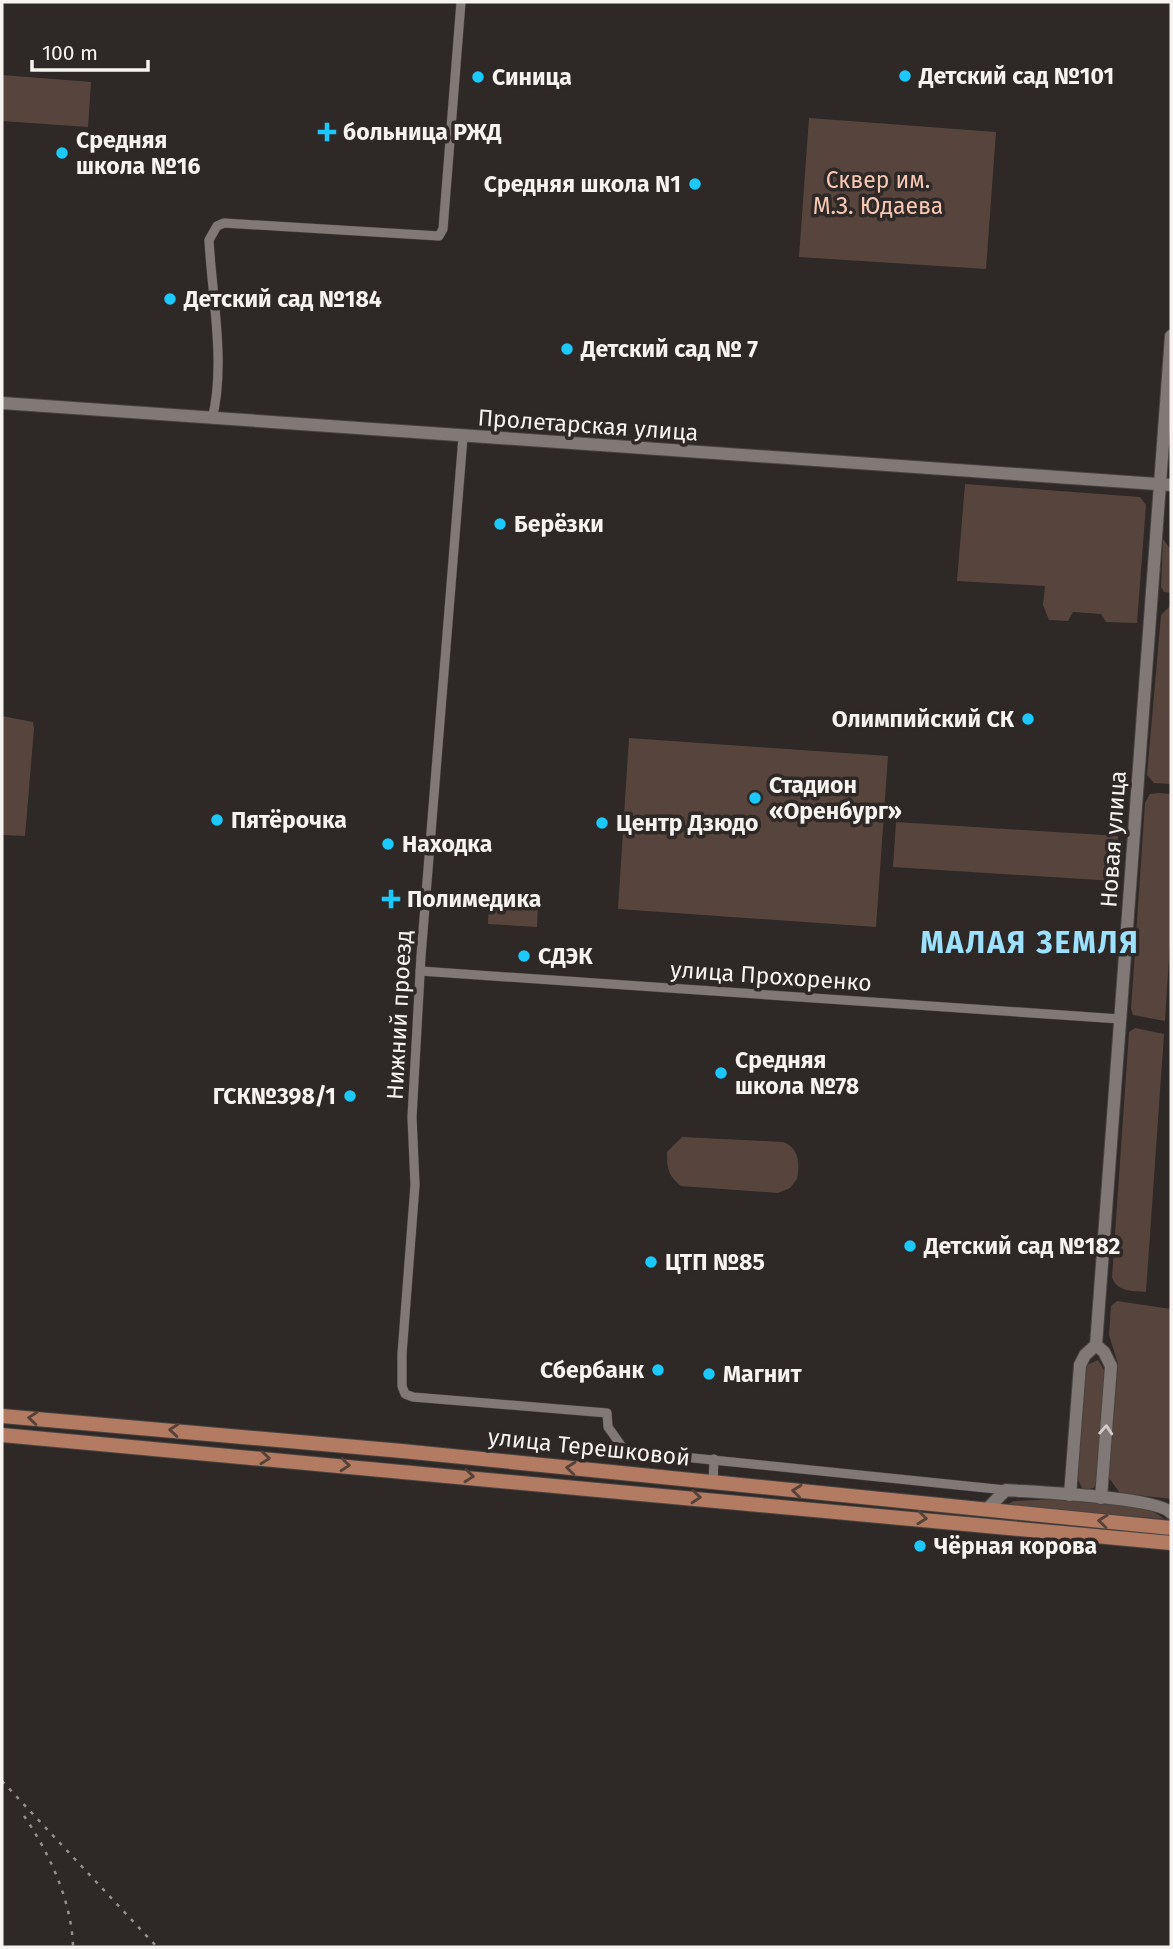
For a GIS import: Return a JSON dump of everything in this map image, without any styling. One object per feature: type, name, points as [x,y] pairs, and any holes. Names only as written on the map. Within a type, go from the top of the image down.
[{"type":"main road","name":"Новая улица","points":[[1070,1495],[1080,1365],[1096,1345],[1120,1020],[1166,485],[1171,336]]},
{"type":"main road","name":"Пролетарская улица","points":[[2,403],[1166,485]]},
{"type":"main road","points":[[1096,1345],[1104,1352],[1111,1366],[1101,1498]]},
{"type":"main road","name":"улица Терешковой","points":[[2,1416],[292,1440],[713,1483],[825,1502],[1171,1543]]},
{"type":"main road","name":"улица Терешковой","points":[[2,1435],[825,1502],[987,1509],[1171,1528]]},
{"type":"main road","points":[[987,1509],[1006,1490],[1161,1506],[1171,1513]]},
{"type":"main road","points":[[1171,1534],[1171,1543]]},
{"type":"street","points":[[212,419],[217,400],[219,360],[209,240],[217,226],[224,223],[439,236],[443,229],[461,2]]},
{"type":"street","name":"Нижний проезд","points":[[463,437],[420,971],[412,1117],[415,1185],[402,1386],[405,1394],[413,1397],[607,1413],[608,1427],[625,1451],[715,1460]]},
{"type":"street","name":"улица Прохоренко","points":[[420,971],[1120,1020]]},
{"type":"street","points":[[713,1483],[715,1460],[1006,1490]]},
{"type":"green space","points":[[2,75],[91,82],[88,127],[2,121]]},
{"type":"green space","name":"Сквер им. М.З. Юдаева","points":[[809,118],[996,132],[986,269],[799,257]]},
{"type":"green space","points":[[965,484],[1140,497],[1146,505],[1137,623],[1106,622],[1101,614],[1073,612],[1068,621],[1049,620],[1043,605],[1045,586],[957,581]]},
{"type":"green space","points":[[1163,539],[1171,550],[1171,593],[1164,592],[1161,587]]},
{"type":"green space","points":[[1171,605],[1171,784],[1154,783],[1147,775],[1161,615]]},
{"type":"green space","points":[[2,716],[33,722],[25,836],[2,835]]},
{"type":"green space","name":"Стадион «Оренбург»","points":[[629,738],[888,756],[876,927],[618,909]]},
{"type":"green space","points":[[1150,794],[1171,794],[1171,926],[1165,1021],[1133,1015],[1131,1009],[1145,803]]},
{"type":"green space","points":[[896,822],[1118,836],[1115,881],[893,867]]},
{"type":"green space","points":[[489,900],[538,903],[537,927],[488,924]]},
{"type":"green space","points":[[1135,1028],[1164,1034],[1146,1292],[1121,1288],[1112,1277],[1129,1032]]},
{"type":"green space","points":[[682,1137],[783,1142],[792,1148],[797,1157],[797,1179],[790,1188],[778,1193],[681,1186],[669,1171],[667,1152]]},
{"type":"green space","points":[[1117,1301],[1171,1309],[1171,1499],[1120,1493],[1109,1478],[1118,1364],[1109,1335],[1111,1306]]},
{"type":"green space","points":[[1098,1360],[1104,1370],[1097,1481],[1094,1488],[1083,1490],[1077,1478],[1085,1366]]},
{"type":"green space","points":[[1072,1498],[1134,1505],[1164,1519],[1006,1505],[1014,1501]]},
{"type":"railway","points":[[2,1781],[157,1947]]},
{"type":"railway","points":[[24,1816],[58,1878],[72,1930],[73,1947]]},
{"type":"place","name":"Детский сад №101","points":[[905,76]]},
{"type":"place","name":"Синица","points":[[478,77]]},
{"type":"place","name":"больница РЖД","points":[[327,132]]},
{"type":"place","name":"Средняя школа №16","points":[[62,153]]},
{"type":"place","name":"Средняя школа N1","points":[[695,184]]},
{"type":"place","name":"Детский сад №184","points":[[170,299]]},
{"type":"place","name":"Детский сад № 7","points":[[567,349]]},
{"type":"place","name":"Берёзки","points":[[500,524]]},
{"type":"place","name":"Олимпийский СК","points":[[1028,719]]},
{"type":"place","name":"Стадион «Оренбург»","points":[[755,798]]},
{"type":"place","name":"Пятёрочка","points":[[217,820]]},
{"type":"place","name":"Центр Дзюдо","points":[[602,823]]},
{"type":"place","name":"Находка","points":[[388,844]]},
{"type":"place","name":"Полимедика","points":[[391,899]]},
{"type":"place","name":"СДЭК","points":[[524,956]]},
{"type":"place","name":"Средняя школа №78","points":[[721,1073]]},
{"type":"place","name":"ГСК№398/1","points":[[350,1096]]},
{"type":"place","name":"Детский сад №182","points":[[910,1246]]},
{"type":"place","name":"ЦТП №85","points":[[651,1262]]},
{"type":"place","name":"Сбербанк","points":[[658,1370]]},
{"type":"place","name":"Магнит","points":[[709,1374]]},
{"type":"place","name":"Чёрная корова","points":[[920,1546]]},
{"type":"district","name":"МАЛАЯ ЗЕМЛЯ","points":[[1030,943]]}]
